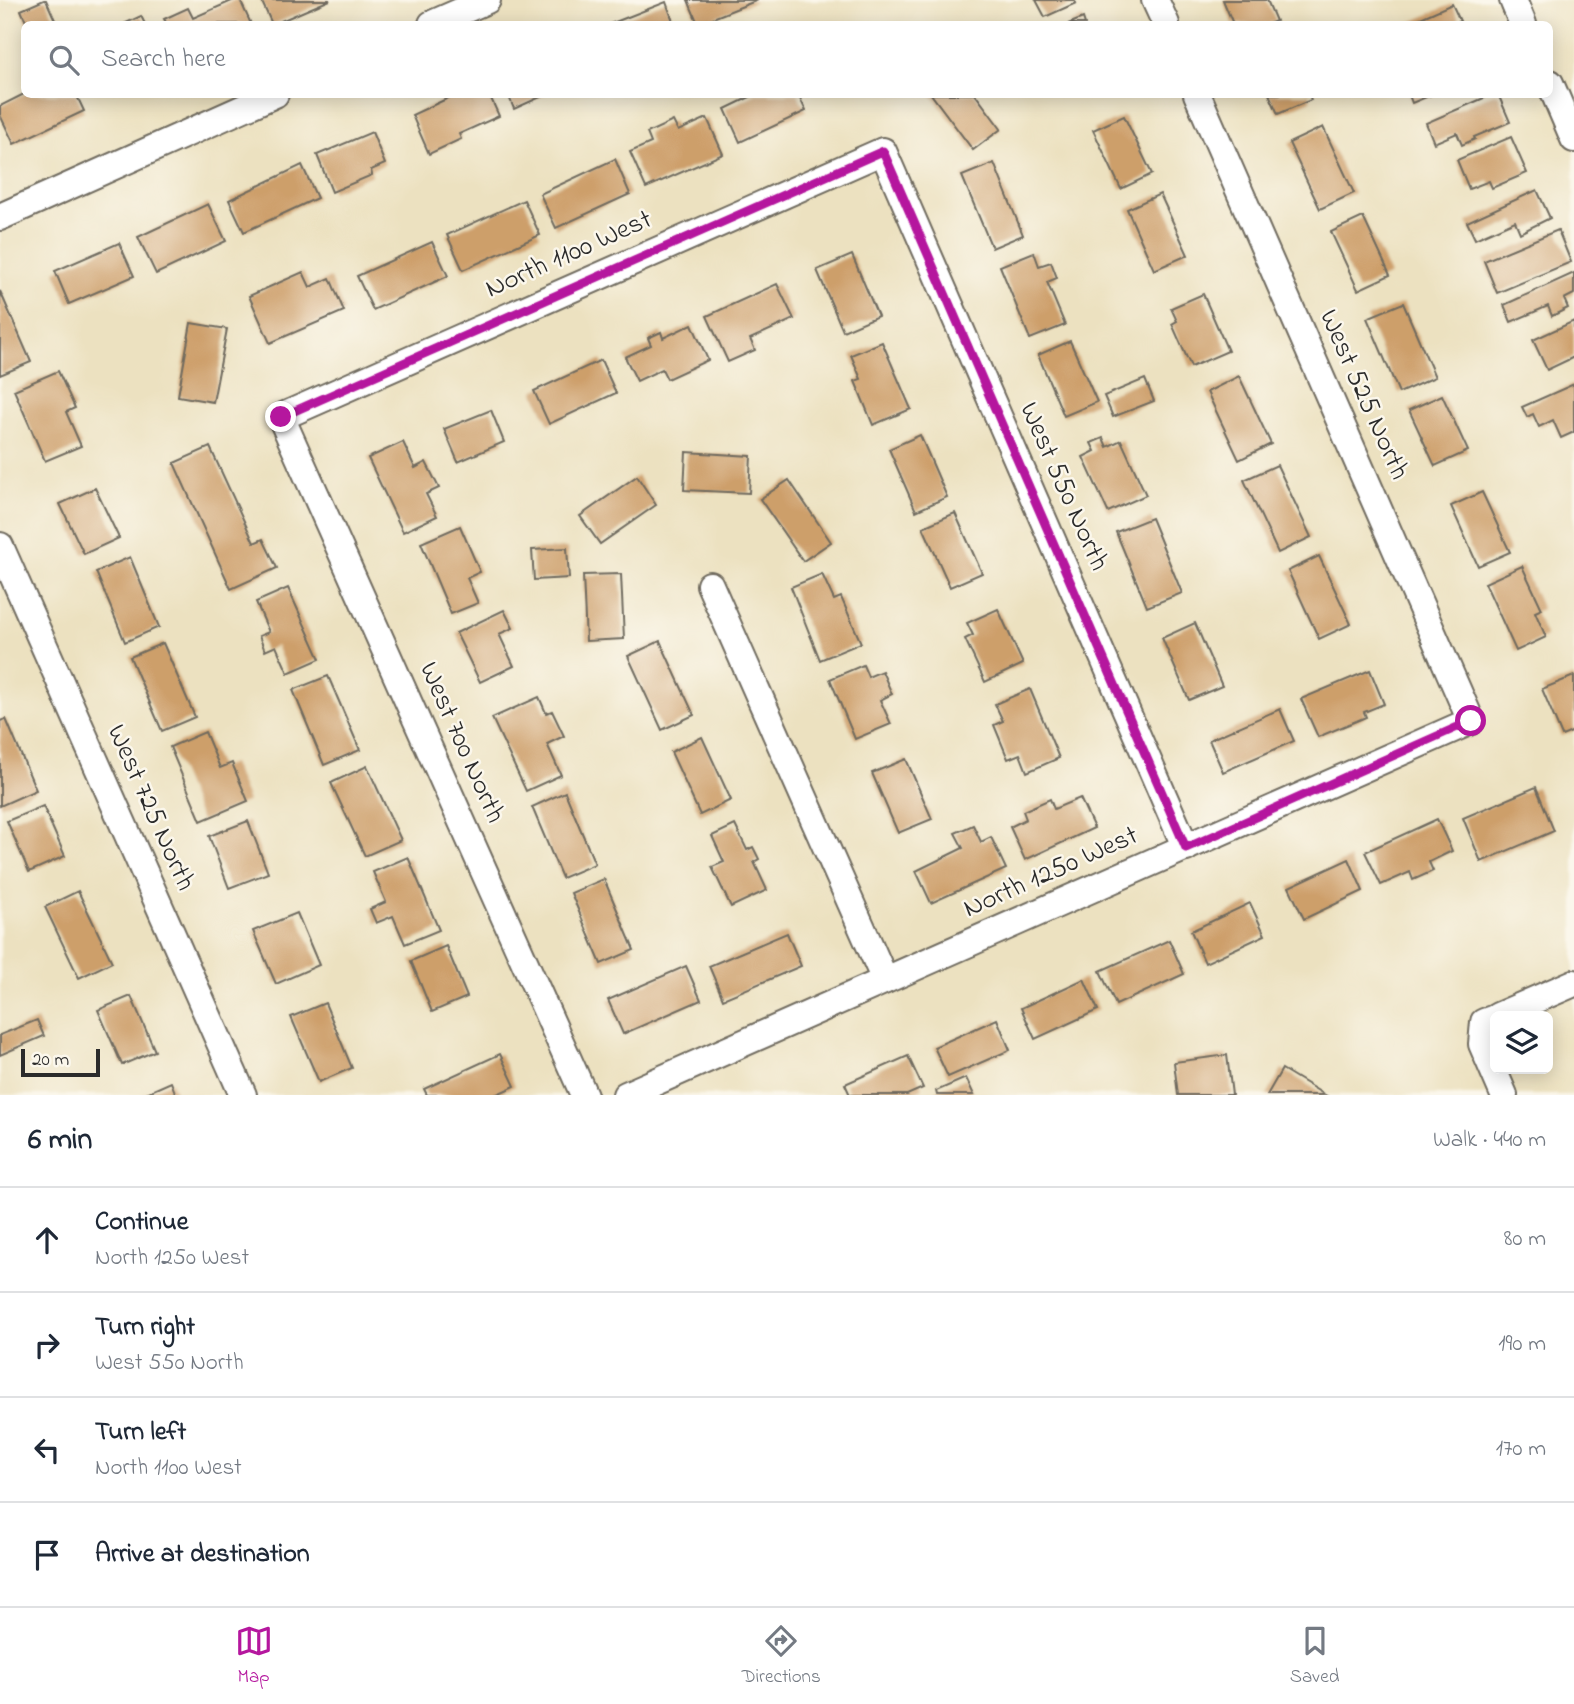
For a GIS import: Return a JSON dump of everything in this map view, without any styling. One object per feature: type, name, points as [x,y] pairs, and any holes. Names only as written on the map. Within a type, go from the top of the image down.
[{"type":"street","points":[[439,21],[487,0]]},
{"type":"street","points":[[1156,0],[1165,21]]},
{"type":"street","points":[[1513,0],[1523,21]]},
{"type":"street","points":[[1553,92],[1574,139]]},
{"type":"street","points":[[0,217],[266,98]]},
{"type":"street","name":"West 525 North","points":[[1199,98],[1471,721]]},
{"type":"street","name":"North 1100 West","points":[[281,417],[883,151]]},
{"type":"street","name":"West 550 North","points":[[883,151],[1186,848]]},
{"type":"street","name":"West 700 North","points":[[281,417],[584,1095]]},
{"type":"street","name":"West 725 North","points":[[0,546],[243,1095]]},
{"type":"street","points":[[710,585],[885,980]]},
{"type":"street","name":"North 1250 West","points":[[626,1095],[1471,721]]},
{"type":"street","points":[[1511,1011],[1574,983]]},
{"type":"street","points":[[1490,1026],[1482,1044],[1490,1063]]},
{"type":"street","points":[[1495,1074],[1504,1095]]},
{"type":"building","points":[[46,0],[55,20],[26,21],[21,10]]},
{"type":"building","points":[[234,0],[240,0],[250,21],[164,19],[188,8],[193,18]]},
{"type":"building","points":[[261,0],[330,0],[281,21],[271,21]]},
{"type":"building","points":[[688,0],[758,0],[706,21],[697,21]]},
{"type":"building","points":[[1036,0],[1074,0],[1076,3],[1045,17]]},
{"type":"building","points":[[1223,0],[1267,0],[1276,21],[1232,21]]},
{"type":"building","points":[[666,2],[673,21],[618,21]]},
{"type":"building","points":[[1452,4],[1460,21],[1414,21]]},
{"type":"building","points":[[141,16],[144,21],[130,21]]},
{"type":"building","points":[[21,96],[21,98],[78,98],[84,111],[14,144],[0,115],[0,106]]},
{"type":"building","points":[[448,98],[491,98],[499,116],[459,134],[461,139],[429,154],[412,115]]},
{"type":"building","points":[[510,98],[538,98],[514,109]]},
{"type":"building","points":[[748,98],[800,98],[806,111],[740,142],[725,109]]},
{"type":"building","points":[[934,98],[978,98],[1001,129],[973,150]]},
{"type":"building","points":[[1271,98],[1310,98],[1311,100],[1278,114]]},
{"type":"building","points":[[1410,98],[1424,98],[1412,103]]},
{"type":"building","points":[[1484,98],[1500,98],[1510,122],[1462,145],[1457,133],[1434,143],[1426,123]]},
{"type":"building","points":[[1124,116],[1152,174],[1121,189],[1093,130]]},
{"type":"building","points":[[707,118],[723,154],[646,188],[630,152],[651,143],[647,133],[673,121],[678,131]]},
{"type":"building","points":[[1323,127],[1354,193],[1320,209],[1289,143]]},
{"type":"building","points":[[372,132],[385,164],[371,170],[372,175],[332,192],[317,155]]},
{"type":"building","points":[[1511,137],[1527,173],[1492,188],[1489,181],[1469,189],[1457,160]]},
{"type":"building","points":[[615,159],[630,194],[556,228],[540,194]]},
{"type":"building","points":[[994,163],[1023,235],[992,248],[962,176]]},
{"type":"building","points":[[302,165],[317,198],[244,232],[229,200]]},
{"type":"building","points":[[1537,190],[1550,218],[1520,233],[1515,221],[1475,239],[1467,222]]},
{"type":"building","points":[[1160,194],[1188,255],[1154,270],[1127,209]]},
{"type":"building","points":[[524,200],[540,235],[463,270],[447,235]]},
{"type":"building","points":[[208,204],[226,241],[156,274],[138,237]]},
{"type":"building","points":[[1363,217],[1390,275],[1358,290],[1331,232]]},
{"type":"building","points":[[1558,230],[1571,262],[1497,293],[1484,261]]},
{"type":"building","points":[[432,242],[448,276],[373,310],[357,276]]},
{"type":"building","points":[[119,243],[134,276],[69,304],[55,271]]},
{"type":"building","points":[[1034,252],[1039,266],[1051,262],[1057,278],[1047,282],[1065,325],[1030,339],[1000,266]]},
{"type":"building","points":[[852,255],[878,316],[843,331],[817,270]]},
{"type":"building","points":[[303,272],[310,287],[330,278],[344,311],[270,343],[249,296]]},
{"type":"building","points":[[1574,273],[1574,294],[1564,299],[1568,308],[1552,316],[1548,306],[1511,322],[1504,305]]},
{"type":"building","points":[[777,284],[794,319],[750,339],[755,350],[728,362],[707,316]]},
{"type":"building","points":[[0,291],[31,362],[0,375]]},
{"type":"building","points":[[1203,294],[1228,351],[1191,367],[1172,324],[1177,321],[1171,308]]},
{"type":"building","points":[[1403,303],[1435,377],[1399,393],[1367,318]]},
{"type":"building","points":[[1574,321],[1574,357],[1547,370],[1533,340]]},
{"type":"building","points":[[191,323],[227,329],[213,402],[178,396]]},
{"type":"building","points":[[692,324],[708,360],[667,379],[662,369],[637,381],[625,357],[651,345],[648,338],[661,332],[663,338]]},
{"type":"building","points":[[1070,341],[1097,402],[1064,416],[1038,355]]},
{"type":"building","points":[[882,342],[911,409],[873,425],[855,381],[861,379],[851,355]]},
{"type":"building","points":[[601,360],[616,393],[549,424],[534,391]]},
{"type":"building","points":[[58,371],[75,408],[66,412],[81,446],[45,461],[14,390]]},
{"type":"building","points":[[1239,376],[1271,444],[1239,460],[1207,392]]},
{"type":"building","points":[[1145,379],[1154,401],[1113,417],[1104,396]]},
{"type":"building","points":[[1574,384],[1574,432],[1561,438],[1553,420],[1539,427],[1533,414],[1527,417],[1522,407]]},
{"type":"building","points":[[1442,395],[1468,451],[1435,466],[1409,410]]},
{"type":"building","points":[[491,410],[504,442],[458,462],[444,429]]},
{"type":"building","points":[[920,435],[947,497],[916,511],[889,449]]},
{"type":"building","points":[[1103,438],[1107,447],[1121,440],[1146,495],[1108,512],[1083,457],[1095,451],[1091,443]]},
{"type":"building","points":[[403,442],[415,468],[426,462],[439,488],[426,494],[437,516],[403,532],[368,458]]},
{"type":"building","points":[[210,447],[254,543],[263,539],[277,568],[231,589],[174,463]]},
{"type":"building","points":[[686,452],[751,456],[749,493],[684,490]]},
{"type":"building","points":[[1277,465],[1311,537],[1278,553],[1244,480]]},
{"type":"building","points":[[637,476],[656,505],[600,544],[580,516]]},
{"type":"building","points":[[789,480],[831,542],[803,561],[760,499]]},
{"type":"building","points":[[95,488],[119,538],[84,554],[60,504]]},
{"type":"building","points":[[1482,492],[1510,552],[1478,566],[1451,506]]},
{"type":"building","points":[[955,513],[982,573],[950,587],[923,527]]},
{"type":"building","points":[[1151,518],[1182,593],[1147,607],[1116,532]]},
{"type":"building","points":[[460,526],[480,572],[467,578],[478,603],[451,614],[421,543]]},
{"type":"building","points":[[567,548],[569,578],[534,580],[532,550]]},
{"type":"building","points":[[1319,556],[1351,624],[1319,639],[1288,571]]},
{"type":"building","points":[[130,557],[159,627],[125,642],[96,572]]},
{"type":"building","points":[[1522,566],[1542,609],[1535,612],[1546,637],[1516,651],[1485,583]]},
{"type":"building","points":[[621,574],[624,639],[586,641],[583,575]]},
{"type":"building","points":[[822,574],[834,600],[841,597],[861,643],[820,660],[791,587]]},
{"type":"building","points":[[288,588],[320,659],[288,673],[276,646],[265,651],[259,636],[269,632],[256,602]]},
{"type":"building","points":[[998,609],[1023,664],[985,682],[965,639],[973,635],[967,623]]},
{"type":"building","points":[[504,610],[513,628],[499,634],[514,666],[480,682],[456,633]]},
{"type":"building","points":[[1195,623],[1222,686],[1189,700],[1162,638]]},
{"type":"building","points":[[660,641],[694,715],[662,730],[628,656]]},
{"type":"building","points":[[163,643],[195,717],[162,731],[130,657]]},
{"type":"building","points":[[863,665],[868,677],[882,671],[892,694],[880,700],[891,724],[855,739],[830,679]]},
{"type":"building","points":[[1370,670],[1384,704],[1364,712],[1366,717],[1318,737],[1301,699]]},
{"type":"building","points":[[328,676],[360,750],[324,765],[293,690]]},
{"type":"building","points":[[1574,676],[1574,731],[1562,736],[1542,689]]},
{"type":"building","points":[[1030,689],[1059,758],[1027,772],[1020,754],[1008,759],[994,725],[1003,721],[995,704]]},
{"type":"building","points":[[539,697],[546,713],[552,711],[564,736],[547,744],[561,775],[526,791],[492,718]]},
{"type":"building","points":[[1280,709],[1294,741],[1223,772],[1209,740]]},
{"type":"building","points":[[6,719],[36,790],[0,806],[0,721]]},
{"type":"building","points":[[205,732],[220,768],[232,763],[248,801],[201,821],[170,747]]},
{"type":"building","points":[[702,737],[731,800],[700,815],[671,752]]},
{"type":"building","points":[[906,759],[932,819],[898,833],[872,773]]},
{"type":"building","points":[[367,766],[401,840],[365,856],[331,783]]},
{"type":"building","points":[[1536,787],[1554,831],[1481,862],[1463,818]]},
{"type":"building","points":[[565,792],[595,864],[562,878],[532,807]]},
{"type":"building","points":[[1080,798],[1094,828],[1025,860],[1010,827],[1026,819],[1023,811],[1050,799],[1054,809]]},
{"type":"building","points":[[43,806],[65,856],[29,872],[7,821]]},
{"type":"building","points":[[1437,819],[1452,851],[1429,862],[1433,871],[1413,880],[1410,872],[1381,885],[1365,852]]},
{"type":"building","points":[[248,821],[268,873],[229,888],[209,836]]},
{"type":"building","points":[[735,825],[747,850],[753,847],[759,859],[754,862],[767,890],[731,907],[712,867],[724,862],[712,836]]},
{"type":"building","points":[[973,825],[981,842],[991,837],[1006,869],[931,903],[916,871],[963,848],[955,833]]},
{"type":"building","points":[[408,857],[439,930],[405,944],[393,916],[376,923],[370,909],[386,902],[373,872]]},
{"type":"building","points":[[1349,859],[1363,891],[1304,919],[1289,887]]},
{"type":"building","points":[[604,879],[634,950],[601,964],[571,893]]},
{"type":"building","points":[[78,891],[112,962],[79,978],[45,907]]},
{"type":"building","points":[[1250,903],[1265,935],[1205,963],[1191,931]]},
{"type":"building","points":[[297,913],[319,965],[276,984],[253,931]]},
{"type":"building","points":[[787,933],[801,966],[723,999],[709,966]]},
{"type":"building","points":[[1169,940],[1184,974],[1116,1005],[1100,971]]},
{"type":"building","points":[[446,946],[467,997],[432,1012],[411,961]]},
{"type":"building","points":[[686,966],[701,1000],[623,1034],[608,1000]]},
{"type":"building","points":[[1084,979],[1098,1010],[1035,1039],[1021,1008]]},
{"type":"building","points":[[131,996],[155,1051],[122,1065],[98,1010]]},
{"type":"building","points":[[325,1003],[352,1068],[319,1082],[291,1017]]},
{"type":"building","points":[[997,1019],[1010,1050],[948,1077],[934,1047]]},
{"type":"building","points":[[37,1020],[44,1036],[0,1055],[0,1035]]},
{"type":"building","points":[[500,1054],[515,1086],[495,1095],[427,1095],[424,1089]]},
{"type":"building","points":[[1227,1055],[1232,1095],[1178,1095],[1174,1062]]},
{"type":"building","points":[[908,1056],[923,1088],[907,1095],[850,1095],[845,1084]]},
{"type":"building","points":[[1282,1069],[1325,1095],[1267,1095]]},
{"type":"building","points":[[966,1078],[974,1095],[937,1095],[936,1091]]},
{"type":"building","points":[[171,1082],[176,1095],[142,1095]]},
{"type":"route","points":[[281,417],[883,151],[1186,848],[1471,721]]}]
